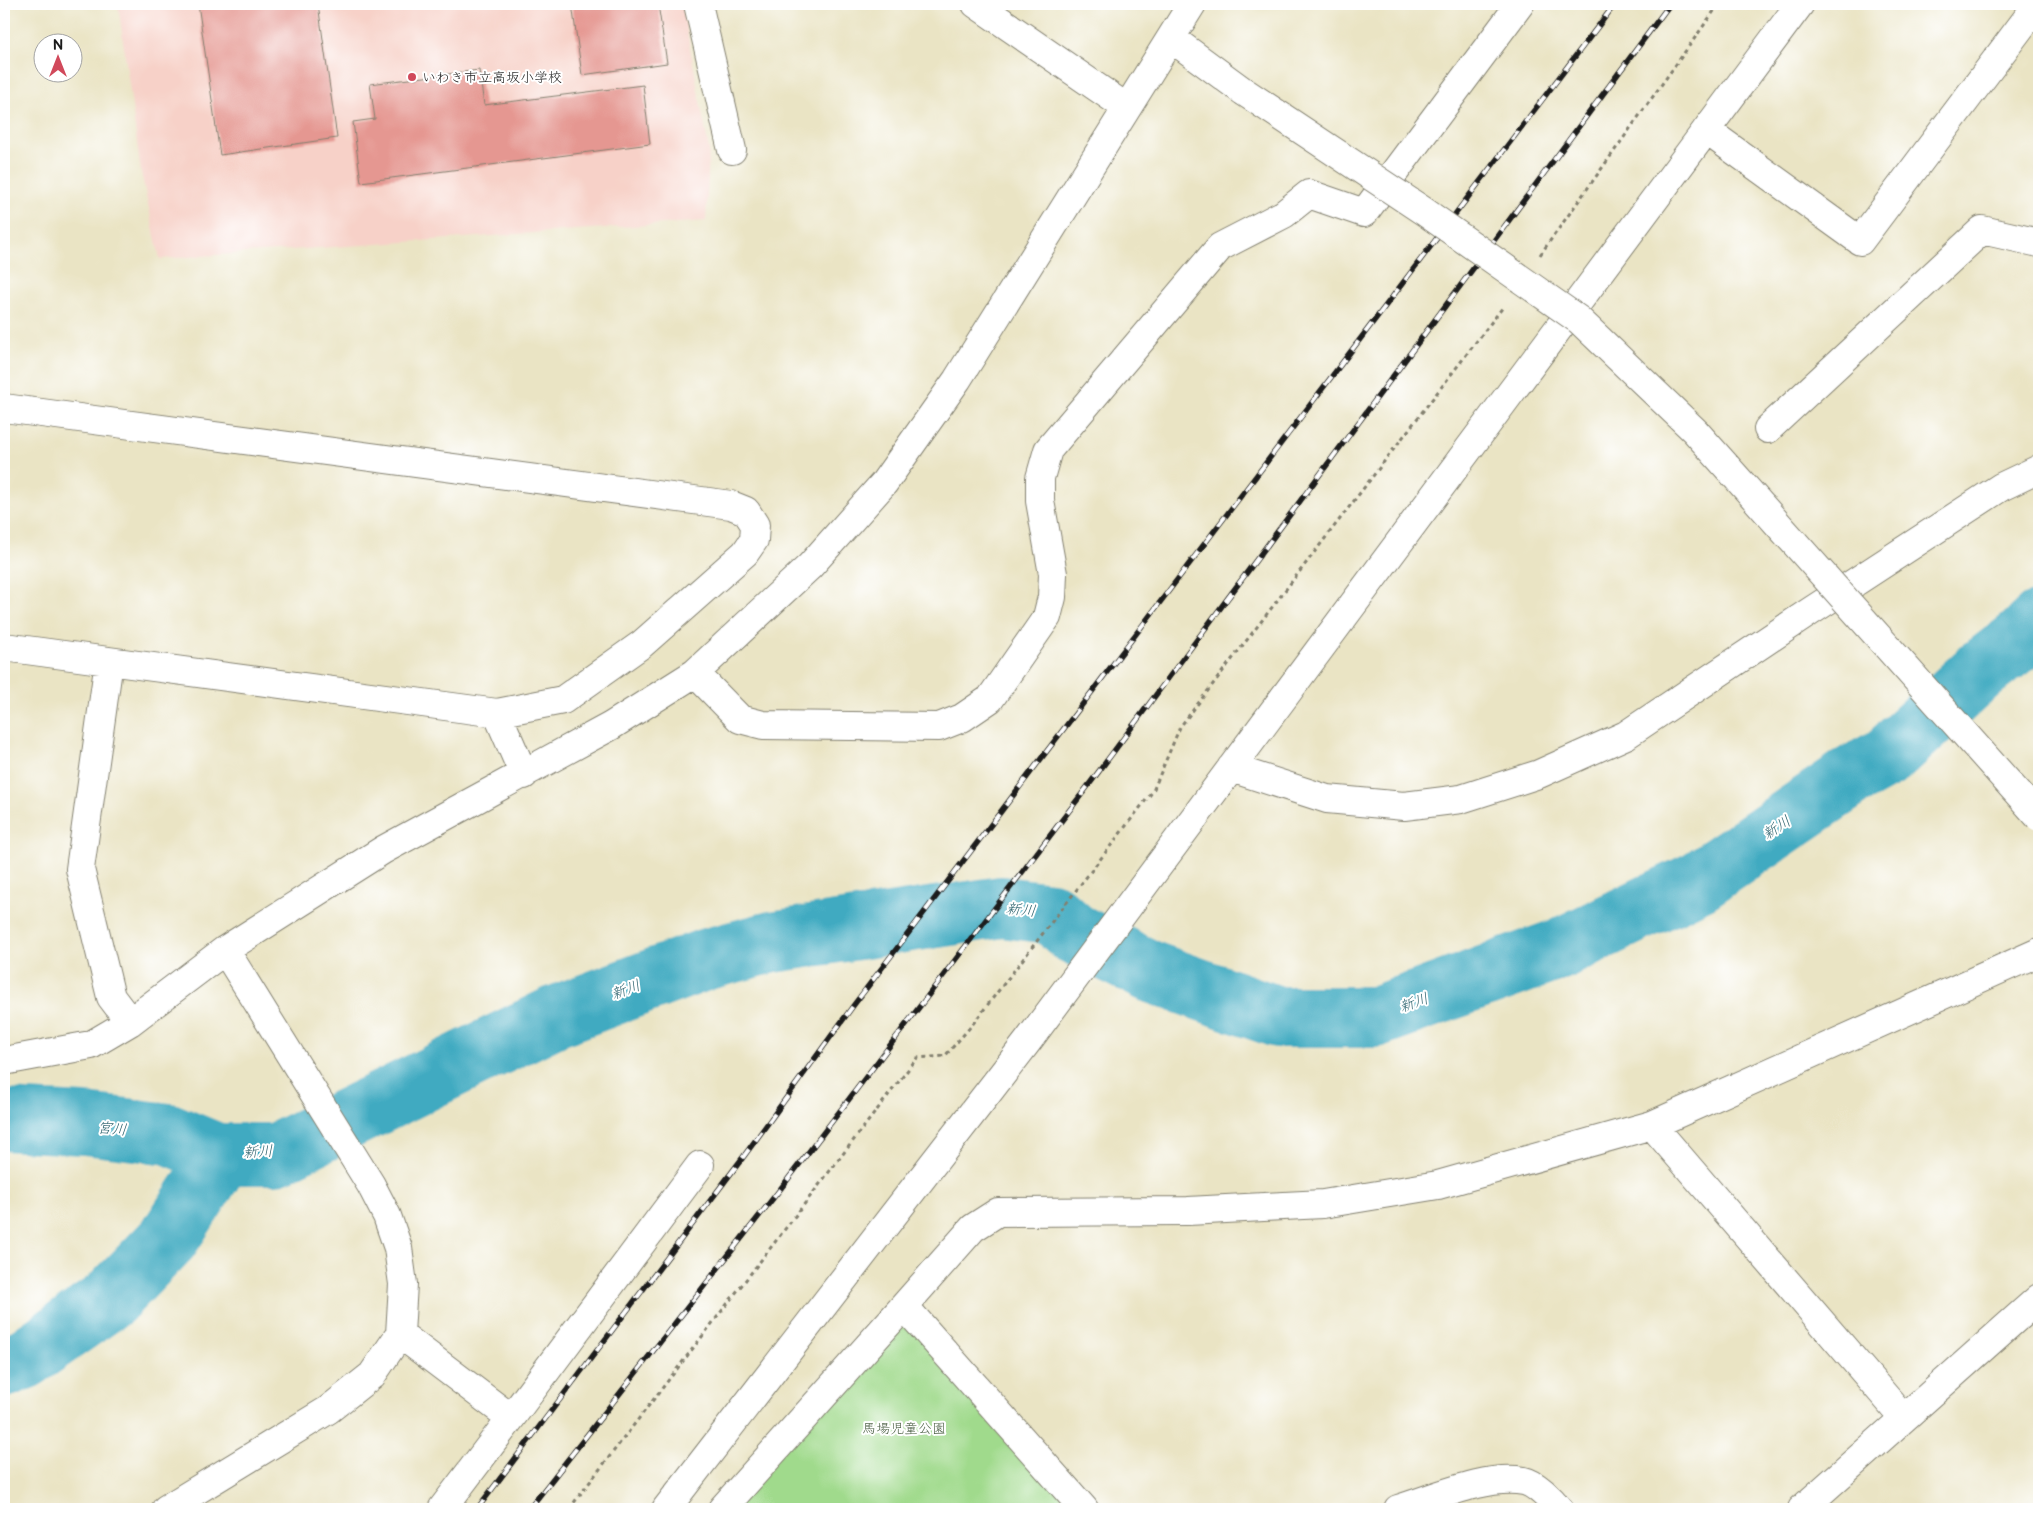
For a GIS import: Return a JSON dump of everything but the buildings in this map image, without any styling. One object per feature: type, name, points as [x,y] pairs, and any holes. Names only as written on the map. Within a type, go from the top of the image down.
[{"type":"street","points":[[698,4],[732,150]]},
{"type":"street","points":[[976,4],[1127,108]]},
{"type":"street","points":[[4,1061],[92,1045],[233,961],[383,850],[611,726],[695,673],[810,566],[884,483],[957,380],[1192,4]]},
{"type":"street","points":[[695,673],[740,719],[763,725],[939,727],[962,718],[990,699],[1047,618],[1052,597],[1053,574],[1040,501],[1040,478],[1048,450],[1220,247],[1284,214],[1309,194],[1364,213],[1520,4]]},
{"type":"street","points":[[666,1509],[1028,1041],[1800,4]]},
{"type":"street","points":[[1706,130],[1860,241],[2038,4]]},
{"type":"street","points":[[1171,38],[1243,91],[1425,212],[1579,320],[1694,431],[2039,817]]},
{"type":"street","points":[[1768,429],[1982,230],[2039,243]]},
{"type":"street","points":[[4,408],[721,503],[746,511],[755,525],[754,540],[745,553],[642,644],[563,700],[497,713],[4,647]]},
{"type":"street","points":[[1231,768],[1327,799],[1404,806],[1461,799],[1539,774],[1626,735],[1811,610],[2001,487],[2039,469]]},
{"type":"street","points":[[108,661],[80,868],[84,892],[111,997],[130,1022]]},
{"type":"street","points":[[497,713],[524,775]]},
{"type":"street","points":[[722,1509],[973,1228],[998,1212],[1188,1211],[1323,1204],[1438,1185],[1652,1125],[2039,952]]},
{"type":"street","points":[[166,1509],[328,1410],[372,1375],[400,1334],[403,1284],[398,1248],[387,1216],[371,1185],[233,961]]},
{"type":"street","points":[[1652,1125],[1903,1417]]},
{"type":"street","points":[[442,1509],[700,1165]]},
{"type":"street","points":[[1802,1509],[1903,1417],[2039,1298]]},
{"type":"street","points":[[904,1306],[1084,1509]]},
{"type":"street","points":[[400,1334],[511,1418]]},
{"type":"street","points":[[1398,1509],[1489,1480],[1526,1480],[1549,1497],[1559,1509]]},
{"type":"path","points":[[1537,259],[1719,4]]},
{"type":"path","points":[[569,1509],[917,1058],[945,1056],[972,1024],[1153,791],[1180,727],[1509,299]]},
{"type":"shaded area","name":"いわき市立高坂小学校","points":[[118,4],[682,4],[709,150],[706,221],[160,259],[141,172]]},
{"type":"green space","name":"馬場児童公園","points":[[904,1306],[1084,1509],[722,1509]]},
{"type":"waterway","name":"新川","points":[[4,1120],[85,1124],[169,1134],[217,1154],[276,1154],[554,1017],[707,959],[772,942],[1002,907],[1051,913],[1073,933],[1151,972],[1278,1017],[1375,1017],[1560,949],[1699,881],[1851,777],[1887,757],[1981,670],[2023,638],[2039,622]]},
{"type":"waterway","name":"新川","points":[[4,1367],[26,1358],[110,1299],[169,1238],[211,1173],[217,1154]]},
{"type":"railway","points":[[477,1509],[744,1156],[853,1006],[1615,4]]},
{"type":"railway","points":[[529,1509],[785,1183],[1091,782],[1670,4]]},
{"type":"place","name":"いわき市立高坂小学校","points":[[412,77]]},
{"type":"water label","name":"宮川","points":[[112,1129]]}]
